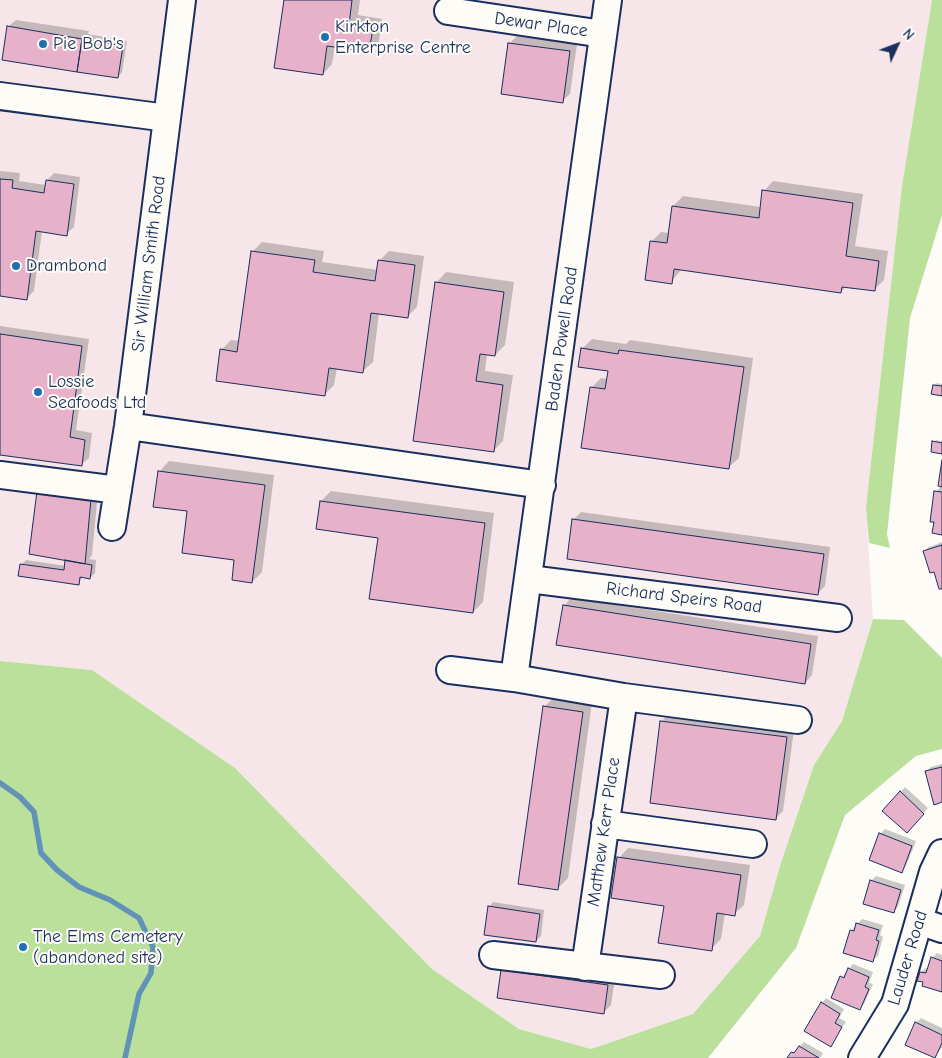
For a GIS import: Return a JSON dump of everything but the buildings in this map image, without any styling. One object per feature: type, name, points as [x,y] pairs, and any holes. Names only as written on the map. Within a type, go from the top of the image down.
[{"type":"street","name":"Sir William Smith Road","points":[[112,527],[128,426],[182,0]]},
{"type":"street","name":"Baden Powell Road","points":[[514,678],[608,0]]},
{"type":"street","name":"Dewar Place","points":[[448,11],[603,34]]},
{"type":"street","points":[[0,96],[167,118]]},
{"type":"street","points":[[128,426],[542,485]]},
{"type":"street","points":[[0,475],[118,490]]},
{"type":"street","name":"Richard Speirs Road","points":[[529,579],[838,618]]},
{"type":"street","points":[[450,670],[514,678],[624,697],[798,720]]},
{"type":"street","name":"Matthew Kerr Place","points":[[585,967],[624,697]]},
{"type":"street","points":[[605,824],[753,844]]},
{"type":"street","name":"Lauder Road","points":[[862,1058],[895,1004],[931,925],[933,872],[942,853]]},
{"type":"street","points":[[493,955],[660,975]]},
{"type":"shaded area","points":[[0,0],[932,0],[902,186],[866,507],[873,619],[842,721],[814,765],[780,866],[760,936],[693,1014],[591,1049],[519,1029],[432,969],[235,768],[92,670],[0,661]]},
{"type":"green space","points":[[932,0],[942,0],[942,215],[910,318],[887,534],[890,548],[869,543],[866,507],[902,186]]},
{"type":"green space","points":[[873,619],[904,620],[942,658],[942,749],[916,756],[845,815],[796,948],[708,1058],[0,1058],[0,661],[92,670],[235,768],[432,969],[519,1029],[591,1049],[693,1014],[760,936],[780,866],[814,765],[842,721]]},
{"type":"waterway","points":[[0,783],[20,797],[34,812],[41,853],[57,870],[79,887],[110,900],[139,918],[153,947],[151,973],[139,994],[125,1058]]},
{"type":"place","name":"Kirkton Enterprise Centre","points":[[325,37]]},
{"type":"place","name":"Pie Bob's","points":[[43,44]]},
{"type":"place","name":"Drambond","points":[[16,266]]},
{"type":"place","name":"Lossie Seafoods Ltd","points":[[38,392]]},
{"type":"place","name":"The Elms Cemetery (abandoned site)","points":[[23,947]]}]
